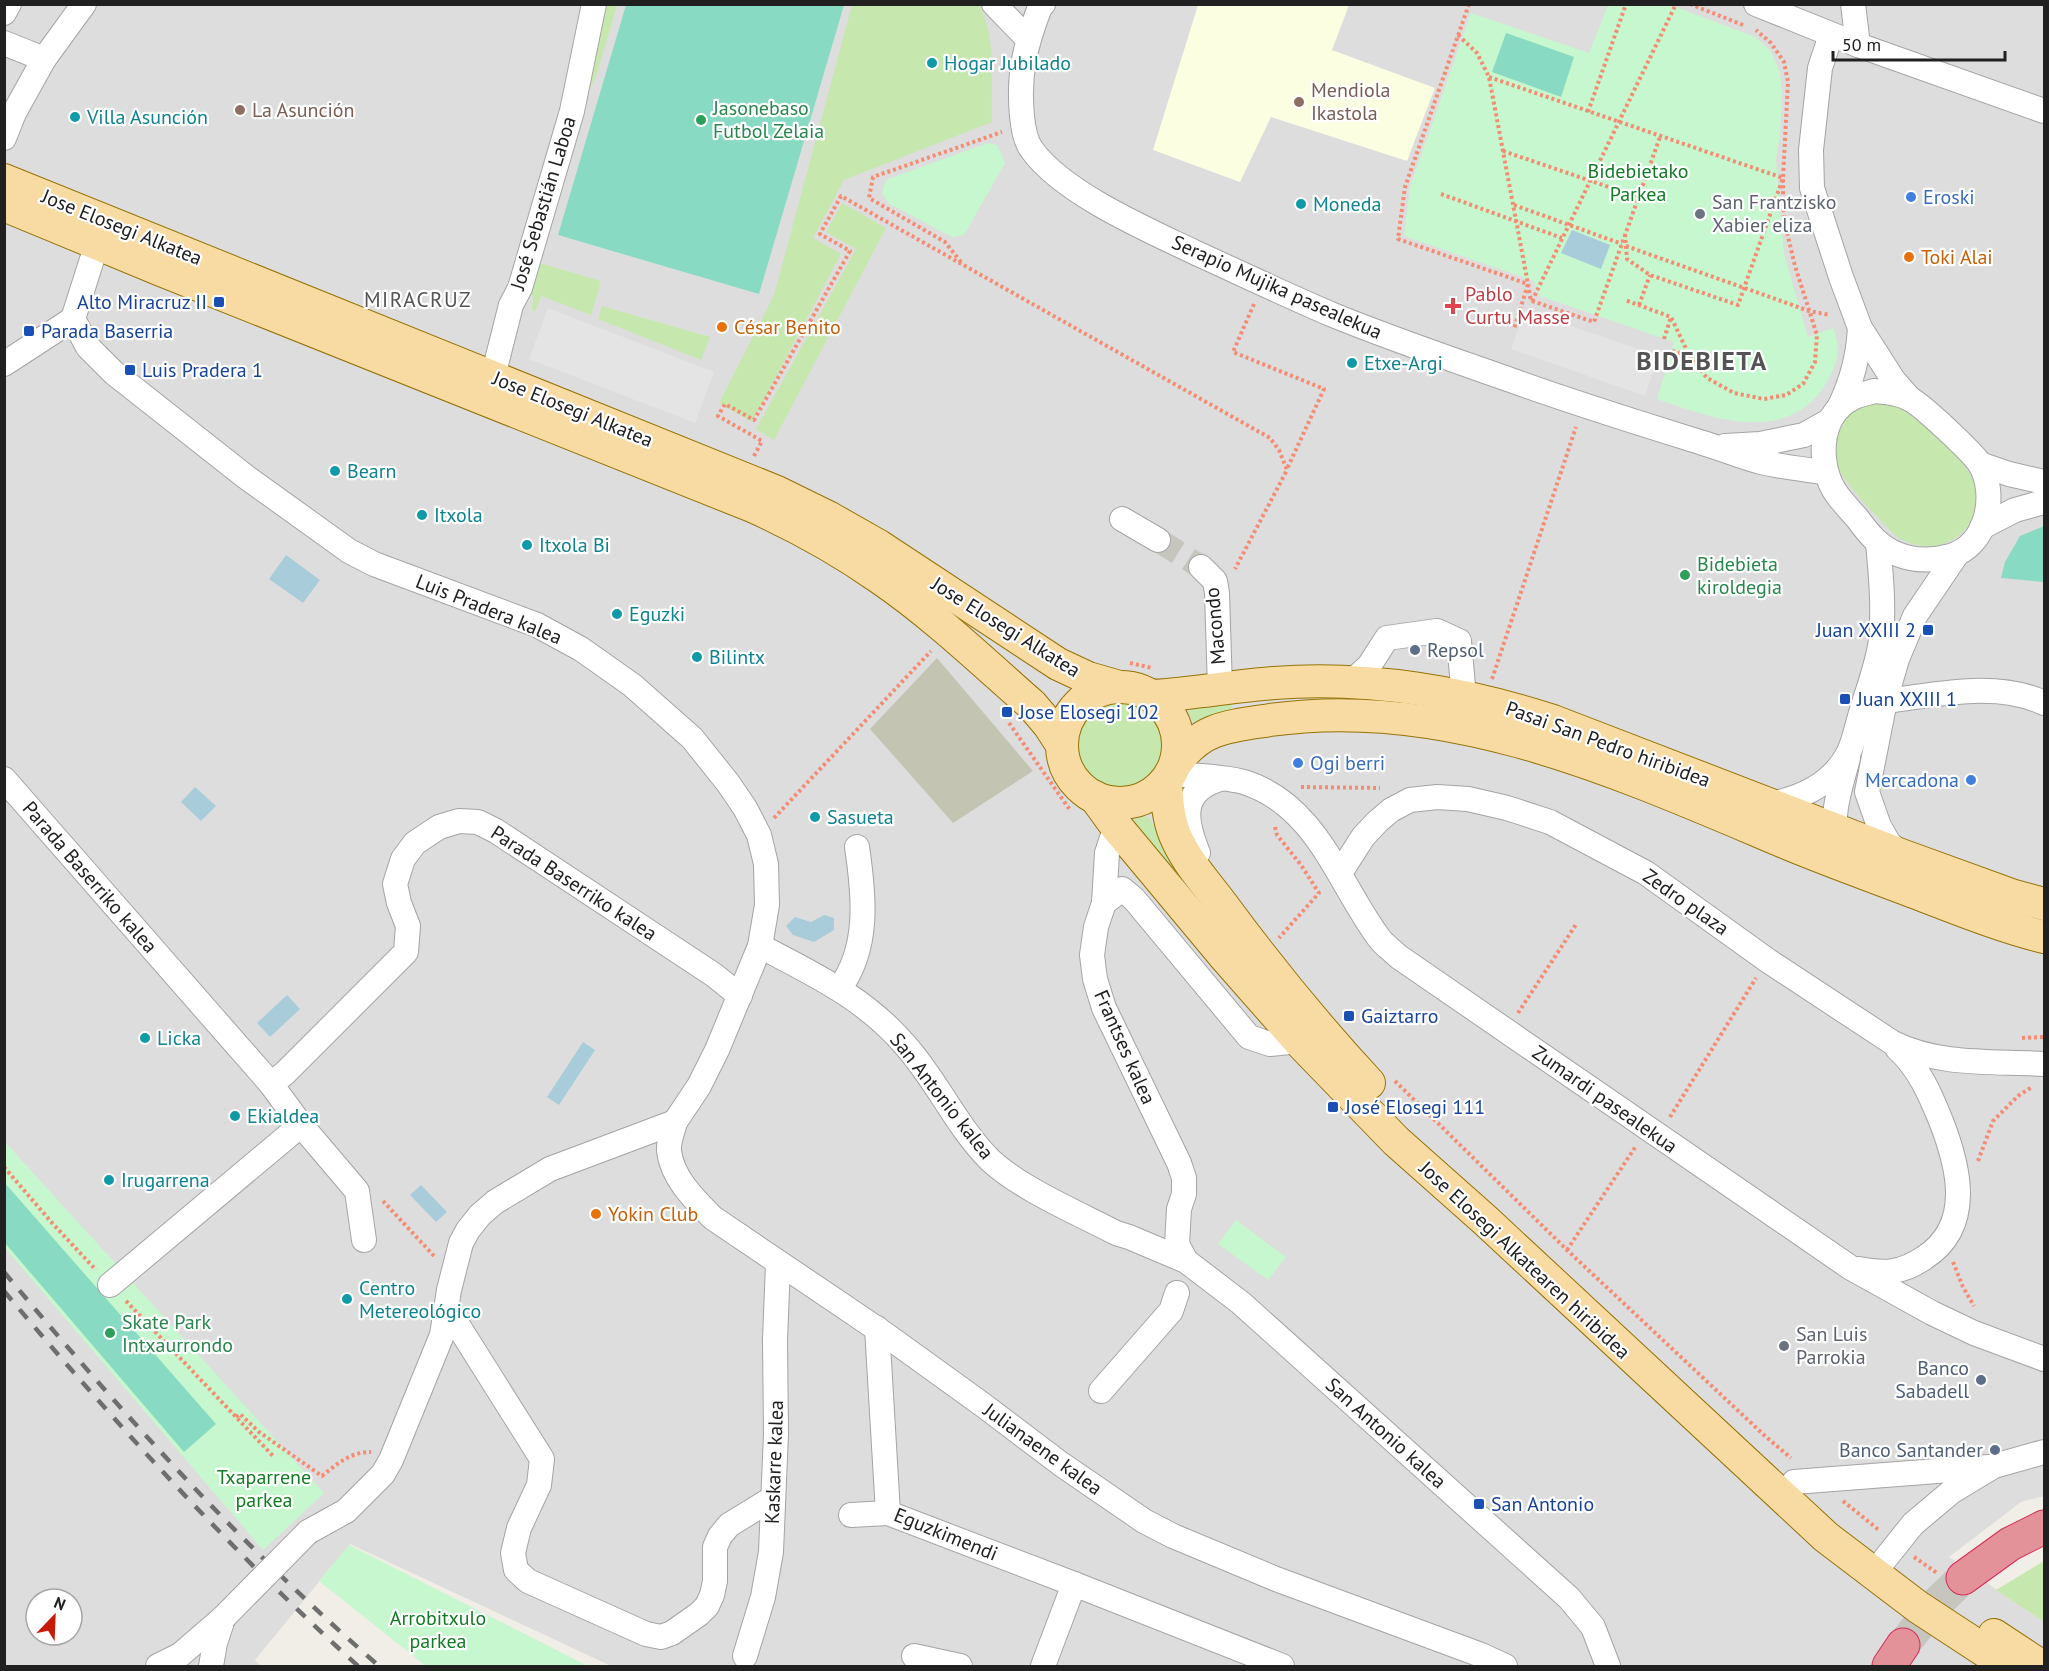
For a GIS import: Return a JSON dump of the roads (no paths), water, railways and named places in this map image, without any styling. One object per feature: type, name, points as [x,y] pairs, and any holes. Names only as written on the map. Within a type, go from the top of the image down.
[{"type":"highway","points":[[1963,1578],[2010,1544],[2044,1527]]},
{"type":"main road","name":"Jose Elosegi Alkatea","points":[[4,180],[101,231]]},
{"type":"main road","points":[[4,205],[101,231],[161,270],[490,389],[786,521],[882,579],[978,657],[1032,705],[1062,745],[1068,770],[1084,790],[1085,807],[1110,802],[1133,801],[1155,792],[1171,772],[1179,747],[1178,732],[1155,683],[1141,690],[1121,674],[1078,705],[1069,717],[1062,745]]},
{"type":"main road","name":"Jose Elosegi Alkatea","points":[[490,389],[777,492],[879,546],[1058,664],[1088,678],[1121,674]]},
{"type":"main road","name":"Pasai San Pedro hiribidea","points":[[1155,683],[1178,695],[1275,683],[1351,682],[1420,689],[1477,691],[1514,709],[1553,721],[1901,855],[2014,896],[2044,904]]},
{"type":"main road","name":"Pasai San Pedro hiribidea","points":[[1171,772],[1190,744],[1213,731],[1242,724],[1336,715],[1378,715],[1423,720],[1505,738],[1565,757],[1684,800],[1791,845],[1964,911],[2044,937]]},
{"type":"main road","name":"Jose Elosegi Alkatearen hiribidea","points":[[1171,772],[1167,802],[1175,835],[1189,860],[1324,1035],[1391,1107],[1806,1481],[1885,1559],[1929,1592],[2041,1666]]},
{"type":"main road","name":"Jose Elosegi Alkatearen hiribidea","points":[[1085,807],[1116,826],[1299,1041],[1396,1141],[1796,1511],[1885,1559],[1918,1607],[2008,1666]]},
{"type":"street","points":[[4,13],[9,4]]},
{"type":"street","points":[[4,138],[14,114],[44,59],[84,4]]},
{"type":"street","name":"José Sebastián Laboa","points":[[490,389],[511,305],[520,288],[572,111],[594,4]]},
{"type":"street","points":[[994,4],[1028,39]]},
{"type":"street","name":"Serapio Mujika pasealekua","points":[[1043,4],[1028,39],[1021,69],[1019,93],[1022,125],[1030,148],[1053,174],[1101,204],[1147,229],[1335,316],[1583,406],[1763,463],[1826,473]]},
{"type":"street","points":[[1756,4],[1858,45],[2044,111]]},
{"type":"street","points":[[1853,4],[1858,45]]},
{"type":"street","points":[[1831,34],[1820,68],[1811,150],[1812,188],[1855,319],[1858,352],[1854,374],[1824,437],[1823,455],[1826,473],[1834,490],[1878,543],[1896,554],[1915,560],[1937,560],[1957,554],[1968,547],[1982,527],[1987,514],[1986,481],[1980,464],[1910,399],[1894,381],[1855,319]]},
{"type":"street","points":[[4,43],[44,59]]},
{"type":"street","points":[[4,364],[73,319],[101,231]]},
{"type":"street","name":"Luis Pradera kalea","points":[[73,319],[88,347],[114,373],[246,477],[349,551],[374,564],[537,625],[581,649],[657,706],[692,738],[728,783],[745,808],[759,835],[766,864],[767,905],[760,946],[740,996],[699,1086],[675,1122]]},
{"type":"street","points":[[40,340],[88,347]]},
{"type":"street","points":[[1834,414],[1855,396],[1875,391],[1894,393],[1910,399]]},
{"type":"street","name":"Serapio Mujika pasealekua","points":[[1716,447],[1782,440],[1804,435],[1834,414]]},
{"type":"street","points":[[1980,464],[2044,482]]},
{"type":"street","points":[[1982,527],[2015,510],[2044,502]]},
{"type":"street","points":[[1122,519],[1158,540]]},
{"type":"street","points":[[1856,869],[1842,854],[1834,829],[1834,816],[1849,753],[1881,641],[1878,543]]},
{"type":"street","points":[[1791,845],[1834,829],[1850,820],[1863,804],[1885,701],[1897,659],[1915,616],[1957,554]]},
{"type":"street","name":"Macondo","points":[[1201,567],[1215,581],[1217,593],[1220,689]]},
{"type":"street","points":[[1351,682],[1369,666],[1388,638],[1437,631],[1459,641],[1477,691]]},
{"type":"street","points":[[1885,701],[1986,691],[2010,692],[2032,697],[2044,703]]},
{"type":"street","points":[[1770,804],[1792,799],[1816,788],[1829,778],[1849,753]]},
{"type":"street","name":"Zumardi pasealekua","points":[[1171,772],[1246,783],[1282,802],[1298,816],[1322,844],[1380,939],[1399,957],[1851,1268],[1932,1313],[1974,1333],[2044,1359]]},
{"type":"street","name":"Parada Baserriko kalea","points":[[4,779],[271,1084],[301,1125],[357,1191],[364,1240]]},
{"type":"street","points":[[1216,897],[1190,833],[1187,812],[1196,793],[1211,782],[1220,779]]},
{"type":"street","points":[[1867,792],[1879,826],[1888,842],[1901,855]]},
{"type":"street","name":"Zedro plaza","points":[[1340,873],[1363,837],[1390,810],[1410,800],[1437,797],[1468,799],[1507,808],[1550,822],[1646,873],[1767,960],[1893,1043],[1920,1055],[2042,1072]]},
{"type":"street","name":"Parada Baserriko kalea","points":[[271,1084],[285,1073],[405,952],[408,926],[395,884],[403,859],[415,843],[431,832],[459,821],[478,822],[496,831],[714,975],[740,996]]},
{"type":"street","name":"Frantses kalea","points":[[1116,826],[1107,853],[1104,903],[1095,927],[1092,955],[1095,979],[1104,1008],[1179,1163],[1184,1178],[1177,1244],[1186,1261]]},
{"type":"street","points":[[839,988],[855,960],[864,917],[857,847]]},
{"type":"street","points":[[1104,903],[1122,889],[1134,898],[1249,1037],[1270,1044],[1299,1041]]},
{"type":"street","name":"San Antonio kalea","points":[[760,946],[839,988],[876,1016],[907,1046],[975,1143],[1006,1174],[1116,1233],[1186,1261],[1241,1303],[1569,1598],[1593,1627],[1608,1666]]},
{"type":"street","points":[[1851,1268],[1883,1273],[1910,1268],[1932,1253],[1947,1235],[1957,1213],[1958,1181],[1954,1154],[1930,1092],[1914,1066],[1893,1043]]},
{"type":"street","points":[[1930,1092],[1930,1082],[1934,1072],[1949,1060]]},
{"type":"street","points":[[158,1666],[180,1655],[224,1617],[308,1532],[346,1511],[383,1474],[391,1460],[442,1335],[452,1275],[461,1243],[480,1215],[495,1202],[550,1169],[675,1122]]},
{"type":"street","name":"Julianaene kalea","points":[[675,1122],[669,1149],[674,1169],[693,1198],[713,1218],[876,1328],[1061,1464],[1144,1521],[1173,1536],[1276,1579],[1506,1666]]},
{"type":"street","points":[[110,1285],[301,1125]]},
{"type":"street","points":[[1129,1237],[1146,1236],[1157,1230],[1170,1221],[1179,1209]]},
{"type":"street","name":"Kaskarre kalea","points":[[745,1656],[763,1597],[771,1552],[777,1434],[775,1340],[778,1264]]},
{"type":"street","points":[[1101,1391],[1172,1311],[1177,1293]]},
{"type":"street","points":[[447,1308],[542,1459],[539,1485],[519,1528],[513,1553],[516,1570],[528,1581],[646,1634],[661,1637],[686,1625],[707,1606],[715,1581],[715,1547],[720,1536],[729,1525],[773,1498]]},
{"type":"street","name":"Eguzkimendi","points":[[876,1328],[888,1514],[1282,1666]]},
{"type":"street","points":[[1806,1481],[1995,1466],[2044,1452]]},
{"type":"street","points":[[1885,1559],[1913,1524],[1932,1507],[1995,1466]]},
{"type":"street","points":[[851,1515],[888,1514]]},
{"type":"street","points":[[1043,1666],[1074,1584]]},
{"type":"street","points":[[210,1666],[214,1643],[224,1617]]},
{"type":"street","points":[[180,1655],[199,1656],[210,1666]]},
{"type":"street","points":[[914,1656],[960,1666]]},
{"type":"water","points":[[1572,230],[1610,245],[1601,269],[1561,253]]},
{"type":"water","points":[[286,555],[320,580],[303,603],[269,579]]},
{"type":"water","points":[[195,787],[216,806],[201,821],[181,802]]},
{"type":"water","points":[[824,915],[834,918],[834,930],[814,942],[793,935],[786,926],[795,917],[811,922]]},
{"type":"water","points":[[287,995],[300,1009],[270,1037],[257,1023]]},
{"type":"water","points":[[583,1042],[595,1050],[559,1105],[547,1097]]},
{"type":"water","points":[[421,1185],[447,1212],[436,1222],[410,1195]]},
{"type":"tunnel","points":[[1158,540],[1201,567]]},
{"type":"tunnel","points":[[1903,1645],[1935,1605],[1963,1578]]},
{"type":"railway","points":[[4,1272],[92,1375],[231,1526],[328,1621],[379,1666]]},
{"type":"railway","points":[[4,1291],[88,1389],[219,1532],[358,1666]]},
{"type":"place","name":"Hogar Jubilado","points":[[932,63]]},
{"type":"place","name":"Mendiola Ikastola","points":[[1299,102]]},
{"type":"place","name":"La Asunción","points":[[240,110]]},
{"type":"place","name":"Villa Asunción","points":[[75,117]]},
{"type":"place","name":"Jasonebaso Futbol Zelaia","points":[[701,120]]},
{"type":"place","name":"Eroski","points":[[1911,197]]},
{"type":"place","name":"Moneda","points":[[1301,204]]},
{"type":"place","name":"San Frantzisko Xabier eliza","points":[[1700,214]]},
{"type":"place","name":"Toki Alai","points":[[1909,257]]},
{"type":"place","name":"Alto Miracruz II","points":[[219,302]]},
{"type":"place","name":"Pablo Curtu Masse","points":[[1453,306]]},
{"type":"place","name":"César Benito","points":[[722,327]]},
{"type":"place","name":"Parada Baserria","points":[[29,331]]},
{"type":"place","name":"Etxe-Argi","points":[[1352,363]]},
{"type":"place","name":"Luis Pradera 1","points":[[130,370]]},
{"type":"place","name":"Bearn","points":[[335,471]]},
{"type":"place","name":"Itxola","points":[[422,515]]},
{"type":"place","name":"Itxola Bi","points":[[527,545]]},
{"type":"place","name":"Bidebieta kiroldegia","points":[[1685,575]]},
{"type":"place","name":"Eguzki","points":[[617,614]]},
{"type":"place","name":"Juan XXIII 2","points":[[1928,630]]},
{"type":"place","name":"Repsol","points":[[1415,650]]},
{"type":"place","name":"Bilintx","points":[[697,657]]},
{"type":"place","name":"Juan XXIII 1","points":[[1845,699]]},
{"type":"place","name":"Jose Elosegi 102","points":[[1007,712]]},
{"type":"place","name":"Ogi berri","points":[[1298,763]]},
{"type":"place","name":"Mercadona","points":[[1971,780]]},
{"type":"place","name":"Sasueta","points":[[815,817]]},
{"type":"place","name":"Gaiztarro","points":[[1349,1016]]},
{"type":"place","name":"Licka","points":[[145,1038]]},
{"type":"place","name":"José Elosegi 111","points":[[1333,1107]]},
{"type":"place","name":"Ekialdea","points":[[235,1116]]},
{"type":"place","name":"Irugarrena","points":[[109,1180]]},
{"type":"place","name":"Yokin Club","points":[[596,1214]]},
{"type":"place","name":"Centro Metereológico","points":[[347,1299]]},
{"type":"place","name":"Skate Park Intxaurrondo","points":[[110,1333]]},
{"type":"place","name":"San Luis Parrokia","points":[[1784,1346]]},
{"type":"place","name":"Banco Sabadell","points":[[1981,1380]]},
{"type":"place","name":"Banco Santander","points":[[1995,1450]]},
{"type":"place","name":"San Antonio","points":[[1479,1504]]},
{"type":"district","name":"MIRACRUZ","points":[[418,299]]},
{"type":"district","name":"BIDEBIETA","points":[[1702,360]]},
{"type":"park label","name":"Bidebietako Parkea","points":[[1638,182]]},
{"type":"park label","name":"Txaparrene parkea","points":[[264,1488]]},
{"type":"park label","name":"Arrobitxulo parkea","points":[[438,1630]]}]
